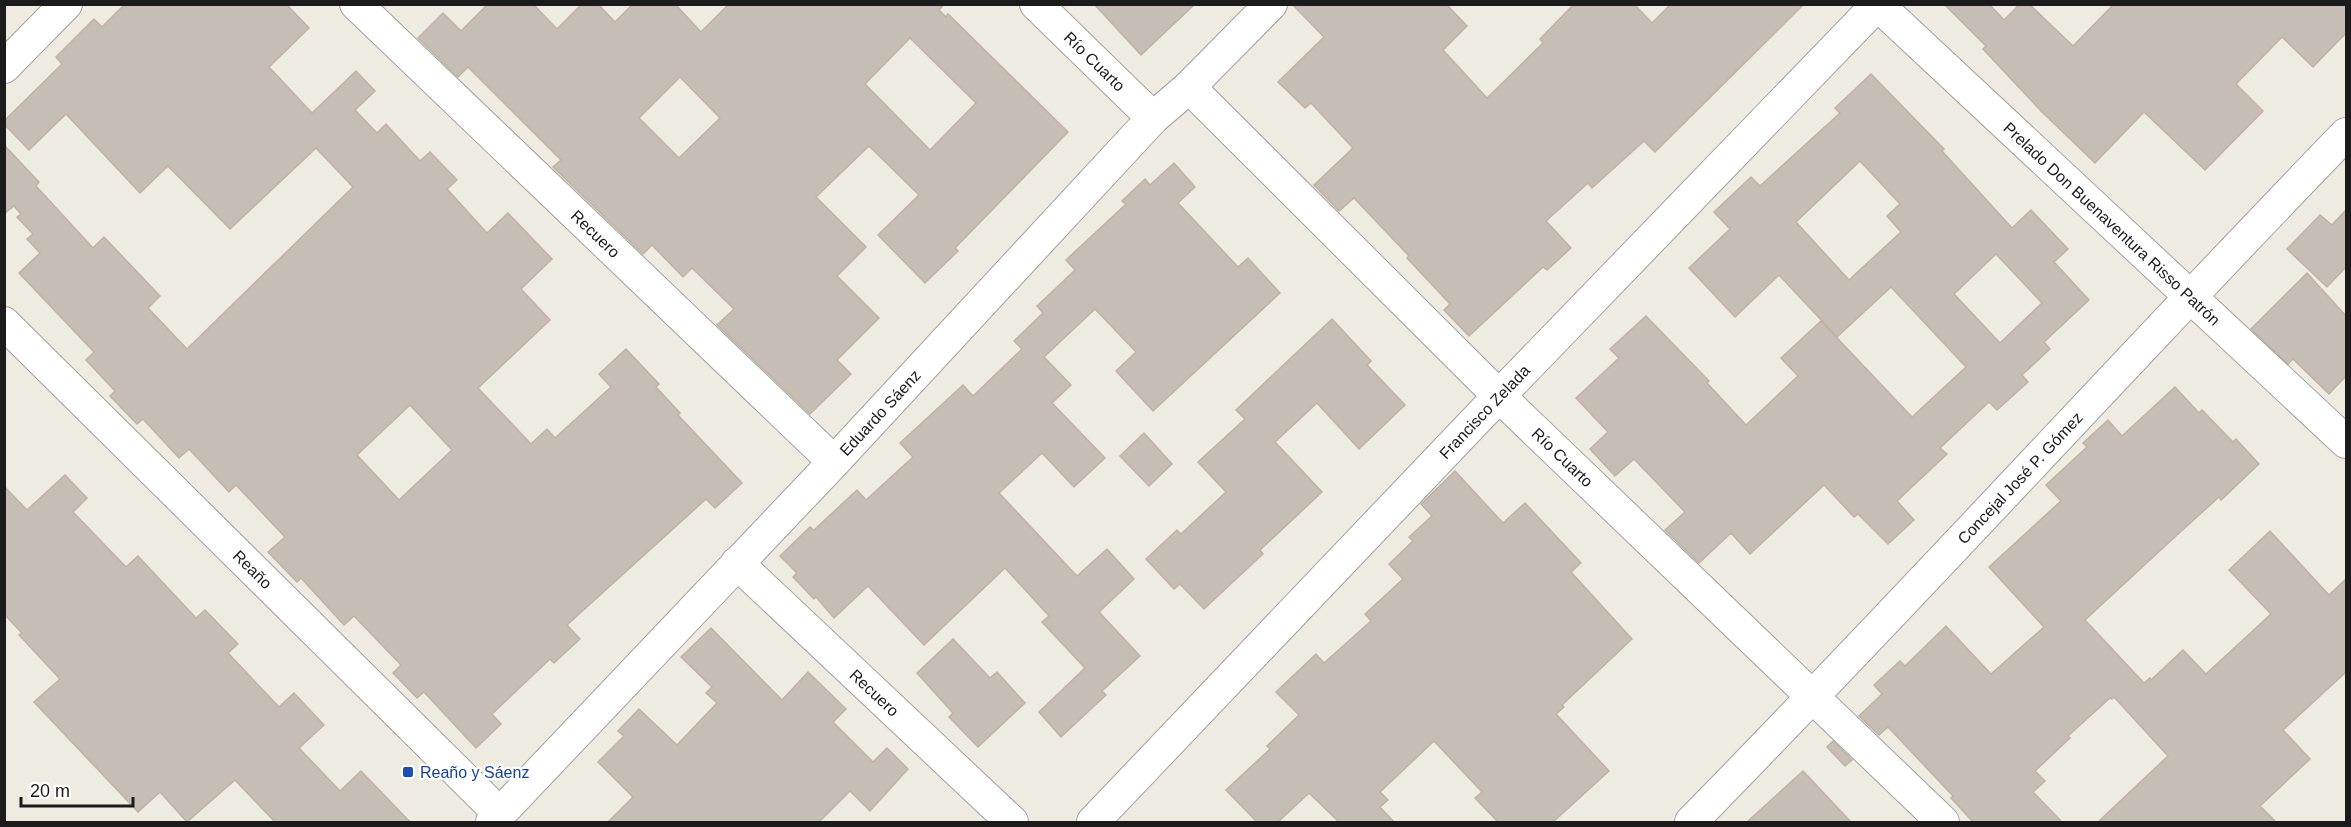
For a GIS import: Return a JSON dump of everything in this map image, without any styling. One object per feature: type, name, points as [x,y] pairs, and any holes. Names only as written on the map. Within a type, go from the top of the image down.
[{"type":"street","points":[[4,67],[66,4]]},
{"type":"street","name":"Recuero","points":[[356,4],[834,462]]},
{"type":"street","name":"Río Cuarto","points":[[1036,4],[1153,118]]},
{"type":"street","name":"Eduardo Sáenz","points":[[496,818],[834,462],[1153,118],[1189,87],[1271,4]]},
{"type":"street","name":"Prelado Don Buenaventura Risso Patrón","points":[[1877,4],[2346,442]]},
{"type":"street","name":"Francisco Zelada","points":[[1093,822],[1877,4]]},
{"type":"street","name":"Río Cuarto","points":[[1189,87],[1499,396],[1812,699],[1943,822]]},
{"type":"street","name":"Concejal José P. Gómez","points":[[1691,822],[1812,699],[2190,296],[2346,134]]},
{"type":"street","name":"Reaño","points":[[4,323],[496,818]]},
{"type":"street","name":"Recuero","points":[[737,563],[1011,822]]},
{"type":"building","points":[[125,4],[286,4],[309,28],[269,67],[312,113],[356,71],[375,91],[355,110],[377,133],[386,124],[420,161],[430,152],[457,180],[447,189],[487,233],[508,213],[552,259],[521,289],[550,320],[478,388],[531,444],[547,429],[555,438],[611,387],[599,374],[626,349],[659,384],[656,387],[680,413],[678,415],[742,483],[715,508],[706,499],[567,625],[580,639],[554,663],[550,659],[492,714],[501,724],[476,748],[424,692],[417,698],[393,673],[401,665],[354,616],[344,625],[301,578],[297,582],[268,552],[285,537],[236,485],[229,492],[189,449],[179,458],[143,419],[137,424],[110,396],[115,391],[86,360],[94,352],[19,273],[40,253],[27,239],[33,234],[17,217],[21,214],[14,206],[4,214],[4,145],[39,182],[36,186],[93,248],[104,237],[160,296],[148,308],[187,349],[353,187],[316,148],[230,229],[168,166],[140,193],[66,114],[29,150],[4,124],[4,121],[62,64],[56,57],[94,19],[102,27]],"holes":[[[410,405],[452,450],[399,500],[357,455]]]},
{"type":"building","points":[[488,4],[533,4],[557,29],[582,4],[598,4],[615,22],[633,4],[675,4],[701,32],[729,4],[944,4],[939,10],[946,17],[948,14],[1068,132],[955,248],[958,251],[925,283],[878,235],[919,195],[869,146],[816,197],[866,247],[837,276],[879,318],[837,360],[851,374],[810,414],[717,325],[734,309],[692,268],[683,277],[652,245],[643,254],[553,167],[561,160],[468,67],[458,77],[418,38],[443,13],[461,31]],"holes":[[[910,38],[976,103],[930,150],[865,84]],[[680,77],[720,118],[679,158],[639,118]]]},
{"type":"building","points":[[1094,4],[1195,4],[1141,55]]},
{"type":"building","points":[[1292,4],[1446,4],[1467,26],[1443,50],[1487,98],[1543,43],[1540,39],[1574,4],[1634,4],[1652,23],[1671,4],[1804,4],[1655,152],[1644,141],[1592,188],[1588,183],[1546,221],[1571,248],[1547,270],[1543,267],[1469,336],[1444,310],[1450,304],[1407,258],[1409,256],[1354,198],[1339,211],[1314,185],[1353,148],[1311,103],[1305,108],[1278,82],[1324,37]]},
{"type":"building","points":[[1944,4],[1989,4],[2004,20],[2020,4],[2029,4],[2073,46],[2114,4],[2346,4],[2346,33],[2313,67],[2282,37],[2236,84],[2263,111],[2205,170],[2144,112],[2095,163],[2041,111],[1983,49],[1986,46]]},
{"type":"building","points":[[1871,74],[1944,149],[1942,151],[2012,228],[2031,210],[2068,249],[2054,262],[2089,300],[2044,342],[2050,349],[2022,375],[2028,382],[1997,410],[1989,402],[1940,448],[1947,454],[1897,501],[1914,520],[1888,544],[1858,514],[1854,517],[1824,485],[1750,554],[1731,533],[1699,563],[1665,530],[1685,512],[1634,459],[1615,476],[1590,449],[1608,432],[1576,398],[1619,358],[1610,349],[1646,316],[1709,381],[1707,383],[1746,425],[1798,376],[1781,358],[1821,321],[1912,417],[1966,367],[1891,287],[1837,337],[1779,275],[1735,317],[1689,268],[1730,229],[1714,212],[1751,177],[1760,186],[1840,113],[1835,108]],"holes":[[[1860,161],[1900,204],[1887,216],[1901,232],[1849,280],[1796,222]],[[1996,254],[2042,303],[2000,343],[1954,294]]]},
{"type":"building","points":[[1174,163],[1195,187],[1178,203],[1238,267],[1248,258],[1280,293],[1153,411],[1116,371],[1136,352],[1095,309],[1044,357],[1071,385],[1052,403],[1105,458],[1074,487],[1042,453],[999,493],[1077,576],[1107,549],[1134,579],[1099,612],[1140,656],[1102,691],[1106,695],[1061,737],[1039,712],[1085,668],[1042,622],[1049,616],[1005,568],[924,645],[868,586],[834,618],[816,597],[814,599],[793,577],[797,573],[780,556],[810,527],[814,530],[857,490],[866,500],[913,457],[900,443],[963,385],[973,396],[1022,349],[1014,341],[1043,313],[1037,306],[1075,270],[1066,260],[1126,204],[1122,201],[1145,179],[1150,185]]},
{"type":"building","points":[[2346,210],[2346,267],[2327,287],[2287,249],[2320,215],[2332,225]]},
{"type":"building","points":[[2307,273],[2346,316],[2346,376],[2329,394],[2293,359],[2288,364],[2251,329]]},
{"type":"building","points":[[1332,319],[1371,361],[1367,365],[1405,405],[1359,449],[1317,403],[1275,442],[1322,492],[1260,550],[1263,554],[1204,609],[1180,584],[1174,589],[1146,559],[1177,530],[1181,534],[1226,492],[1198,462],[1245,419],[1236,410]]},
{"type":"building","points":[[2175,387],[2199,413],[2202,410],[2233,442],[2236,439],[2259,464],[2221,500],[2219,497],[2085,620],[2144,683],[2150,678],[2151,680],[2183,650],[2206,674],[2271,614],[2229,570],[2270,531],[2329,595],[2346,579],[2346,672],[2283,730],[2310,759],[2260,806],[2276,822],[2098,822],[2168,756],[2114,697],[2110,698],[2068,736],[2070,738],[2035,771],[2045,781],[2033,792],[2062,822],[1973,822],[1951,798],[1953,796],[1888,727],[1879,735],[1859,716],[1882,694],[1874,685],[1900,661],[1905,666],[1946,626],[1991,674],[2044,627],[1989,567],[2061,501],[2046,485],[2087,447],[2083,443],[2108,420],[2122,436]]},
{"type":"building","points":[[1144,433],[1172,464],[1149,486],[1120,456]]},
{"type":"building","points":[[1455,471],[1503,523],[1525,503],[1581,563],[1571,572],[1632,639],[1562,705],[1564,707],[1556,714],[1609,771],[1553,822],[1498,822],[1475,798],[1482,792],[1434,741],[1380,792],[1388,800],[1380,807],[1394,822],[1339,822],[1309,793],[1278,822],[1257,822],[1226,790],[1270,749],[1267,746],[1299,715],[1276,692],[1316,654],[1324,663],[1371,621],[1365,614],[1403,579],[1389,564],[1413,541],[1409,537],[1432,516],[1421,504]]},
{"type":"building","points":[[65,475],[87,498],[73,512],[126,567],[138,556],[196,618],[205,610],[238,644],[228,653],[279,707],[294,693],[324,725],[299,748],[340,791],[361,771],[410,822],[275,822],[235,780],[187,822],[160,792],[138,812],[34,702],[60,679],[19,635],[22,633],[4,614],[4,486],[27,510]]},
{"type":"building","points":[[711,628],[782,700],[808,672],[846,709],[833,722],[873,762],[887,748],[908,769],[870,811],[850,791],[819,822],[608,822],[633,797],[598,762],[624,736],[618,731],[639,709],[677,745],[717,703],[706,693],[712,687],[681,657]]},
{"type":"building","points":[[953,639],[990,678],[997,672],[1025,703],[978,747],[949,717],[953,713],[917,673]]},
{"type":"building","points":[[1833,741],[1852,760],[1845,766],[1827,747]]},
{"type":"building","points":[[1803,771],[1851,822],[1747,822]]},
{"type":"place","name":"Reaño y Sáenz","points":[[408,772]]}]
